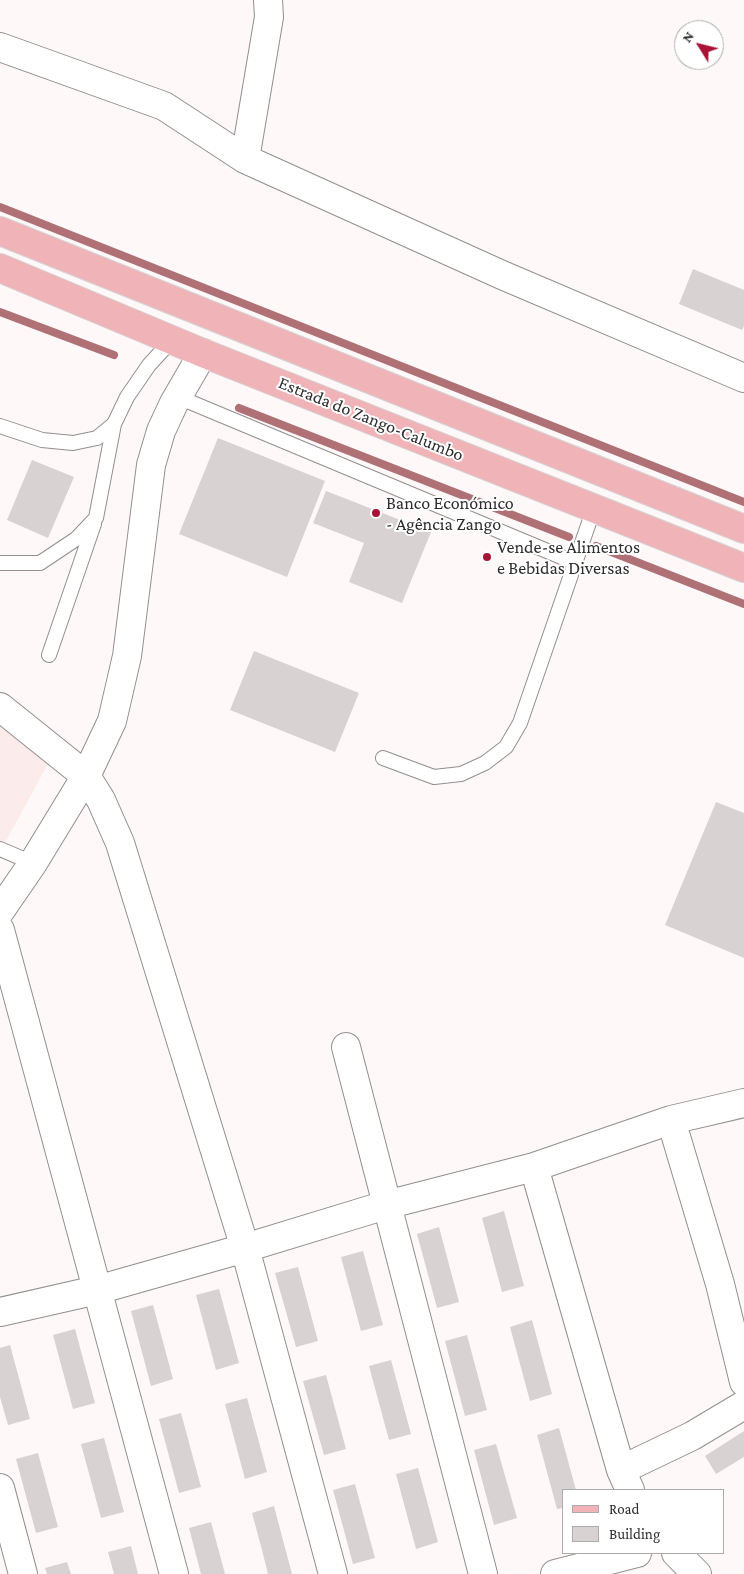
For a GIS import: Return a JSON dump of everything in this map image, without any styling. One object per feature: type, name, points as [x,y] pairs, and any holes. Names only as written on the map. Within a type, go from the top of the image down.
[{"type":"main road","name":"Estrada do Zango-Calumbo","points":[[0,231],[744,529]]},
{"type":"main road","name":"Estrada do Zango-Calumbo","points":[[0,268],[203,353],[744,568]]},
{"type":"street","points":[[245,159],[269,17],[268,0]]},
{"type":"street","points":[[0,46],[164,106],[245,159],[502,275],[744,378]]},
{"type":"street","points":[[0,911],[33,863],[86,776],[112,721],[127,656],[151,464],[161,431],[174,403],[203,353]]},
{"type":"street","points":[[0,707],[86,776],[102,800],[120,843],[245,1248],[333,1574]]},
{"type":"street","points":[[0,930],[174,1574]]},
{"type":"street","points":[[346,1047],[483,1574]]},
{"type":"street","points":[[0,1312],[98,1290],[386,1205],[534,1167],[671,1120],[744,1103]]},
{"type":"street","points":[[671,1120],[720,1284],[744,1382]]},
{"type":"street","points":[[534,1167],[626,1480],[692,1436],[744,1405]]},
{"type":"street","points":[[0,1488],[23,1574]]},
{"type":"street","points":[[554,1574],[633,1554]]},
{"type":"street","points":[[677,1554],[697,1574]]},
{"type":"lane","points":[[48,655],[96,518],[114,424],[132,389],[149,365],[172,340]]},
{"type":"lane","points":[[178,397],[576,563]]},
{"type":"lane","points":[[0,426],[42,440],[73,443],[97,438],[114,424]]},
{"type":"lane","points":[[383,758],[434,778],[461,774],[485,763],[506,747],[520,723],[594,508]]},
{"type":"lane","points":[[0,563],[40,563],[76,539],[96,518]]},
{"type":"lane","points":[[0,849],[33,863]]},
{"type":"shaded area","points":[[0,723],[49,762],[0,852]]},
{"type":"building","points":[[693,269],[744,290],[744,326],[742,330],[679,304]]},
{"type":"building","points":[[218,438],[325,481],[287,577],[179,534]]},
{"type":"building","points":[[32,460],[74,477],[48,538],[7,520]]},
{"type":"building","points":[[326,491],[431,532],[402,603],[349,582],[364,543],[313,523]]},
{"type":"building","points":[[254,651],[359,693],[335,752],[230,710]]},
{"type":"building","points":[[716,802],[744,813],[744,958],[665,925]]},
{"type":"building","points":[[504,1211],[524,1286],[502,1292],[482,1218]]},
{"type":"building","points":[[439,1227],[459,1302],[437,1308],[417,1234]]},
{"type":"building","points":[[363,1251],[383,1325],[361,1331],[341,1257]]},
{"type":"building","points":[[298,1267],[318,1341],[296,1347],[275,1273]]},
{"type":"building","points":[[219,1289],[239,1363],[216,1370],[196,1295]]},
{"type":"building","points":[[153,1305],[173,1379],[151,1386],[131,1311]]},
{"type":"building","points":[[532,1320],[552,1394],[530,1401],[510,1327]]},
{"type":"building","points":[[75,1329],[95,1403],[73,1409],[53,1335]]},
{"type":"building","points":[[467,1335],[487,1410],[465,1416],[445,1341]]},
{"type":"building","points":[[10,1345],[30,1419],[8,1425],[0,1397],[0,1348]]},
{"type":"building","points":[[391,1360],[411,1434],[389,1440],[369,1366]]},
{"type":"building","points":[[326,1375],[346,1449],[324,1455],[303,1381]]},
{"type":"building","points":[[247,1398],[267,1472],[245,1479],[225,1404]]},
{"type":"building","points":[[181,1413],[201,1487],[179,1493],[159,1419]]},
{"type":"building","points":[[559,1428],[576,1489],[562,1489],[562,1508],[557,1509],[537,1435]]},
{"type":"building","points":[[744,1431],[744,1457],[716,1474],[705,1456]]},
{"type":"building","points":[[104,1438],[124,1512],[101,1518],[81,1444]]},
{"type":"building","points":[[496,1444],[517,1518],[494,1525],[474,1450]]},
{"type":"building","points":[[38,1453],[58,1527],[36,1533],[16,1459]]},
{"type":"building","points":[[418,1468],[438,1542],[416,1549],[396,1474]]},
{"type":"building","points":[[355,1484],[375,1558],[353,1564],[333,1490]]},
{"type":"building","points":[[274,1506],[292,1574],[268,1574],[252,1513]]},
{"type":"building","points":[[211,1522],[225,1574],[201,1574],[189,1528]]},
{"type":"building","points":[[131,1546],[138,1574],[114,1574],[108,1552]]},
{"type":"building","points":[[67,1562],[71,1574],[47,1574],[45,1568]]},
{"type":"waterway","points":[[0,207],[744,502]]},
{"type":"waterway","points":[[0,312],[114,355]]},
{"type":"waterway","points":[[239,408],[569,537]]},
{"type":"waterway","points":[[596,546],[744,604]]},
{"type":"place","name":"Banco Económico - Agência Zango","points":[[376,513]]},
{"type":"place","name":"Vende-se Alimentos e Bebidas Diversas","points":[[487,557]]}]
